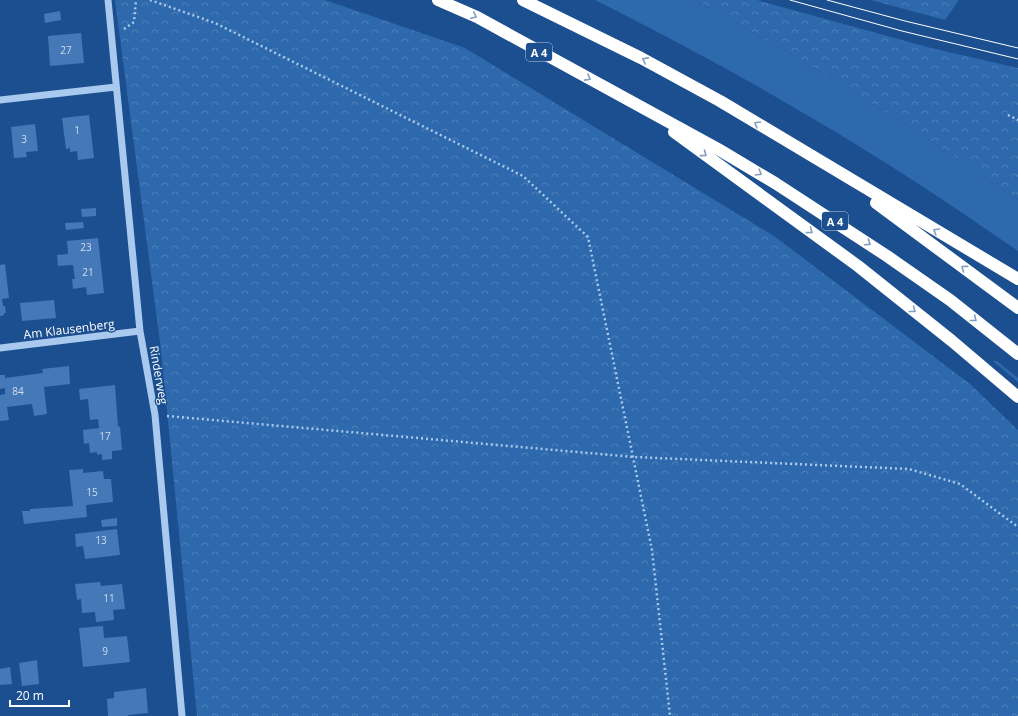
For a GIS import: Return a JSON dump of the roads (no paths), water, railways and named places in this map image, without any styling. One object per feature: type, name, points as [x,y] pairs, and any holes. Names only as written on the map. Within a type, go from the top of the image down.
[{"type":"highway","name":"A 4","points":[[438,0],[477,17],[718,149],[776,183],[950,300],[1018,354]]},
{"type":"highway","points":[[523,0],[641,58],[720,102],[1018,279]]},
{"type":"highway","points":[[639,107],[858,266],[952,341],[1018,397]]},
{"type":"highway","points":[[815,159],[1018,308]]},
{"type":"street","name":"Rinderweg","points":[[108,0],[140,331],[155,415],[182,716]]},
{"type":"street","points":[[0,100],[116,87]]},
{"type":"street","name":"Am Klausenberg","points":[[0,348],[140,331]]},
{"type":"tram line","points":[[790,0],[902,31],[1018,59]]},
{"type":"tram line","points":[[827,0],[905,21],[1018,48]]}]
